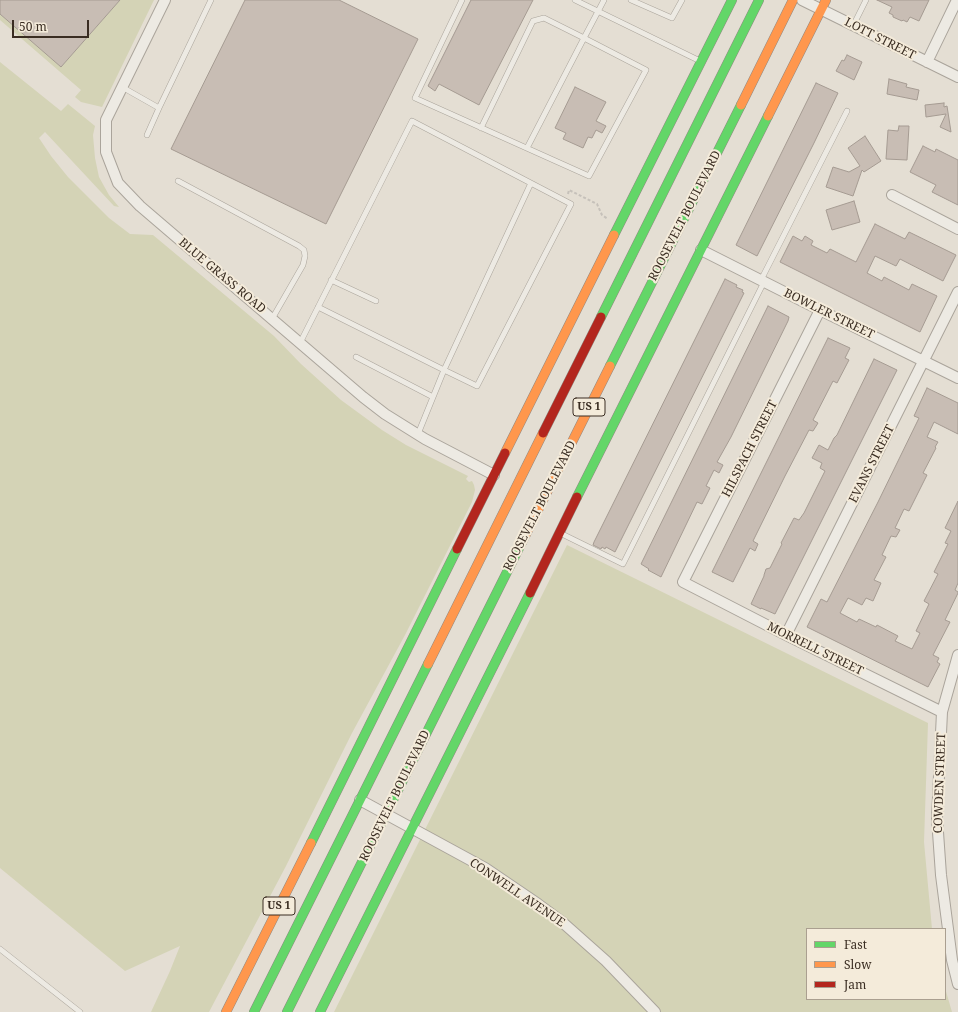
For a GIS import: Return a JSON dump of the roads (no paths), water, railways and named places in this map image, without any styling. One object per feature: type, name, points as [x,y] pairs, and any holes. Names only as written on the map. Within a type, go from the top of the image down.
[{"type":"highway","name":"US 1","points":[[226,1012],[732,0]]},
{"type":"highway","name":"US 1","points":[[254,1012],[759,0]]},
{"type":"highway","name":"ROOSEVELT BOULEVARD","points":[[287,1012],[793,0]]},
{"type":"highway","name":"US 1","points":[[320,1012],[823,5]]},
{"type":"highway","points":[[702,96],[727,65]]},
{"type":"highway","points":[[657,150],[682,120]]},
{"type":"highway","points":[[312,1012],[333,986]]},
{"type":"street","name":"BLUE GRASS ROAD","points":[[165,0],[106,120],[106,152],[118,182],[140,206],[385,414],[446,451],[494,475]]},
{"type":"street","name":"LOTT STREET","points":[[802,0],[823,5],[853,26],[958,77]]},
{"type":"street","points":[[926,62],[957,0]]},
{"type":"street","points":[[892,196],[958,229]]},
{"type":"street","name":"BOWLER STREET","points":[[701,250],[958,378]]},
{"type":"street","name":"EVANS STREET","points":[[786,636],[958,292]]},
{"type":"street","name":"HILSPACH STREET","points":[[689,585],[683,582],[820,310]]},
{"type":"street","name":"MORRELL STREET","points":[[689,585],[786,636],[942,712]]},
{"type":"street","name":"COWDEN STREET","points":[[958,655],[942,712],[937,818],[942,883],[952,960],[958,984]]},
{"type":"street","name":"CONWELL AVENUE","points":[[360,800],[484,868],[544,908],[573,931],[606,961],[656,1012]]},
{"type":"lane","points":[[147,135],[211,0]]},
{"type":"lane","points":[[462,0],[415,98],[481,128],[589,176],[646,70],[544,18],[533,21],[481,128]]},
{"type":"lane","points":[[575,0],[701,62]]},
{"type":"lane","points":[[526,148],[604,0]]},
{"type":"lane","points":[[631,0],[672,18],[682,0]]},
{"type":"lane","points":[[853,26],[866,0]]},
{"type":"lane","points":[[121,87],[160,108]]},
{"type":"lane","points":[[559,533],[623,564],[847,111]]},
{"type":"lane","points":[[300,343],[318,307],[332,280],[412,121],[571,204],[476,386],[318,307]]},
{"type":"lane","points":[[178,181],[304,250],[305,256],[303,265],[272,319]]},
{"type":"lane","points":[[418,434],[444,370],[531,183]]},
{"type":"lane","points":[[332,280],[376,302]]},
{"type":"lane","points":[[356,357],[433,397]]},
{"type":"lane","points":[[0,949],[80,1012]]}]
